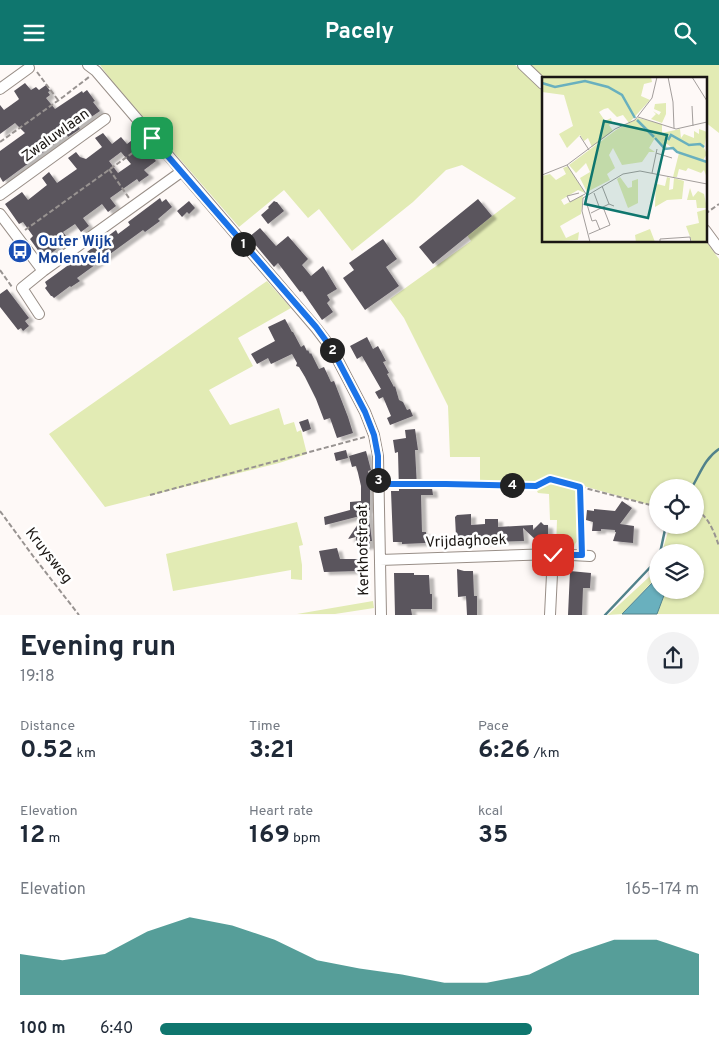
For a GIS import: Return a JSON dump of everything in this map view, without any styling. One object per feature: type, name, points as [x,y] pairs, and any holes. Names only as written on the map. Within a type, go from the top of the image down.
[{"type":"street","points":[[523,65],[542,83]]},
{"type":"street","points":[[0,89],[28,68]]},
{"type":"street","name":"Kerkhofstraat","points":[[92,68],[316,327],[332,349],[365,412],[374,435],[378,456],[381,615]]},
{"type":"street","name":"Zwaluwlaan","points":[[0,195],[105,119]]},
{"type":"street","points":[[40,314],[22,288],[181,172]]},
{"type":"street","points":[[0,214],[4,226],[17,236],[44,271]]},
{"type":"street","points":[[706,230],[719,249]]},
{"type":"street","points":[[550,615],[553,555]]},
{"type":"street","name":"Vrijdaghoek","points":[[380,560],[553,555],[586,556]]},
{"type":"path","points":[[28,68],[32,65],[58,100]]},
{"type":"path","points":[[0,142],[77,85],[92,68]]},
{"type":"path","points":[[17,236],[138,149]]},
{"type":"path","points":[[109,169],[134,205]]},
{"type":"path","points":[[706,213],[719,204]]},
{"type":"path","points":[[0,270],[12,287],[22,288]]},
{"type":"path","points":[[150,495],[374,435]]},
{"type":"path","points":[[378,484],[536,486],[550,479],[649,505]]},
{"type":"path","points":[[580,487],[586,556]]},
{"type":"path","name":"Kruysweg","points":[[0,511],[79,615]]},
{"type":"path","points":[[704,515],[719,546]]},
{"type":"green space","points":[[100,65],[515,65],[519,68],[542,91],[542,243],[706,243],[706,241],[719,259],[719,614],[657,614],[663,599],[704,599],[704,544],[664,544],[667,534],[704,534],[704,479],[649,479],[649,505],[580,485],[578,540],[573,551],[556,549],[557,520],[550,520],[549,494],[538,493],[534,485],[480,485],[480,457],[450,457],[448,406],[404,318],[390,299],[471,241],[467,235],[516,198],[462,165],[446,170],[413,202],[352,251],[319,209],[308,218],[284,190],[239,227]]},
{"type":"green space","points":[[531,65],[719,65],[719,133],[706,123],[706,77],[543,77]]},
{"type":"green space","points":[[267,281],[291,308],[238,338],[253,366],[209,390],[230,425],[279,408],[284,425],[294,422],[297,432],[301,430],[307,454],[279,463],[105,507],[49,434]]},
{"type":"green space","points":[[297,522],[303,545],[299,546],[302,580],[291,579],[291,570],[173,591],[166,554]]},
{"type":"green space","points":[[649,577],[649,585],[622,614],[608,615]]},
{"type":"green space","points":[[373,601],[374,608],[335,614],[297,614]]},
{"type":"water","points":[[649,586],[649,599],[663,599],[657,614],[622,614]]},
{"type":"building","points":[[25,83],[31,90],[36,87],[39,90],[46,85],[50,95],[46,98],[55,109],[82,91],[83,93],[87,90],[100,111],[78,126],[80,129],[68,137],[67,135],[3,182],[0,177],[0,151],[25,133],[15,123],[0,134],[0,105],[4,110],[18,100],[14,91]]},
{"type":"building","points":[[103,133],[112,144],[121,137],[127,144],[136,137],[156,161],[144,170],[149,175],[139,182],[137,179],[110,198],[116,206],[108,212],[102,204],[83,218],[89,226],[81,232],[75,224],[63,232],[69,240],[45,260],[30,239],[33,236],[23,222],[19,224],[5,204],[22,192],[28,200],[47,185],[42,178],[49,172],[57,183],[77,169],[68,158],[76,152],[80,157],[86,159],[102,147],[95,138]],"holes":[[[121,152],[131,164],[118,173],[109,161]]]},
{"type":"building","points":[[160,198],[162,202],[166,199],[172,207],[158,219],[160,221],[145,232],[143,230],[77,278],[80,281],[54,298],[51,296],[45,288],[47,286],[45,282],[74,261],[76,264],[89,255],[87,252],[116,230],[118,234],[130,225],[128,222]]},
{"type":"building","points":[[478,199],[492,216],[433,264],[419,247]]},
{"type":"building","points":[[189,201],[195,208],[189,214],[187,212],[182,217],[177,211]]},
{"type":"building","points":[[274,201],[284,211],[268,224],[261,215]]},
{"type":"building","points":[[260,228],[276,246],[288,236],[308,259],[302,265],[311,276],[323,266],[337,289],[327,295],[330,300],[327,303],[333,312],[322,320],[302,291],[300,292],[278,263],[274,267],[249,237]]},
{"type":"building","points":[[383,239],[397,259],[386,267],[399,286],[365,310],[343,278],[354,270],[349,263]]},
{"type":"building","points":[[7,289],[29,318],[25,321],[29,326],[23,331],[21,328],[18,330],[0,307],[0,294]]},
{"type":"building","points":[[285,319],[301,347],[304,345],[307,351],[311,353],[319,369],[324,367],[331,382],[334,381],[353,433],[337,438],[330,418],[324,420],[316,399],[299,367],[296,366],[297,363],[292,354],[271,364],[268,358],[257,364],[251,354],[275,341],[268,327]]},
{"type":"building","points":[[367,337],[373,349],[378,346],[386,361],[383,362],[389,373],[387,374],[395,386],[399,400],[403,402],[407,410],[410,409],[413,416],[390,425],[387,418],[391,416],[383,397],[379,399],[375,392],[381,389],[362,356],[357,359],[350,346]]},
{"type":"building","points":[[308,419],[311,429],[303,432],[299,422]]},
{"type":"building","points":[[415,429],[418,450],[415,450],[417,487],[432,488],[433,495],[421,495],[422,532],[426,532],[426,543],[402,544],[402,542],[393,542],[391,491],[399,491],[398,452],[395,453],[393,440],[406,438],[405,430]]},
{"type":"building","points":[[346,450],[348,458],[336,461],[334,453]]},
{"type":"building","points":[[366,451],[371,470],[368,471],[370,510],[368,510],[372,541],[370,541],[370,546],[357,548],[356,537],[348,539],[364,515],[325,525],[324,517],[350,510],[350,502],[361,501],[361,486],[358,473],[356,466],[352,467],[349,456]]},
{"type":"building","points":[[622,501],[632,508],[620,524],[634,526],[633,543],[613,541],[615,530],[601,529],[601,531],[592,531],[593,522],[586,520],[587,510],[615,511]]},
{"type":"building","points":[[471,514],[471,525],[485,524],[485,519],[498,519],[498,527],[533,525],[533,530],[541,522],[544,525],[548,525],[548,540],[536,540],[523,528],[524,541],[466,543],[466,536],[456,536],[455,517],[457,515]]},
{"type":"building","points":[[337,548],[340,559],[358,559],[359,571],[324,572],[319,551]]},
{"type":"building","points":[[457,569],[473,571],[474,596],[477,596],[477,615],[467,615],[466,596],[458,597]]},
{"type":"building","points":[[570,571],[591,573],[590,588],[583,588],[582,615],[568,615]]},
{"type":"building","points":[[394,573],[429,575],[432,609],[411,609],[412,615],[395,615]]},
{"type":"waterway","points":[[696,479],[706,462],[719,449]]},
{"type":"waterway","points":[[662,544],[664,534]]},
{"type":"waterway","points":[[605,615],[649,569]]},
{"type":"place","name":"Outer Wijk Molenveld","points":[[20,251]]},
{"type":"route","points":[[152,138],[316,327],[332,349],[365,412],[374,435],[378,456],[378,484],[536,486],[550,479],[580,487],[582,555],[553,555]]}]
